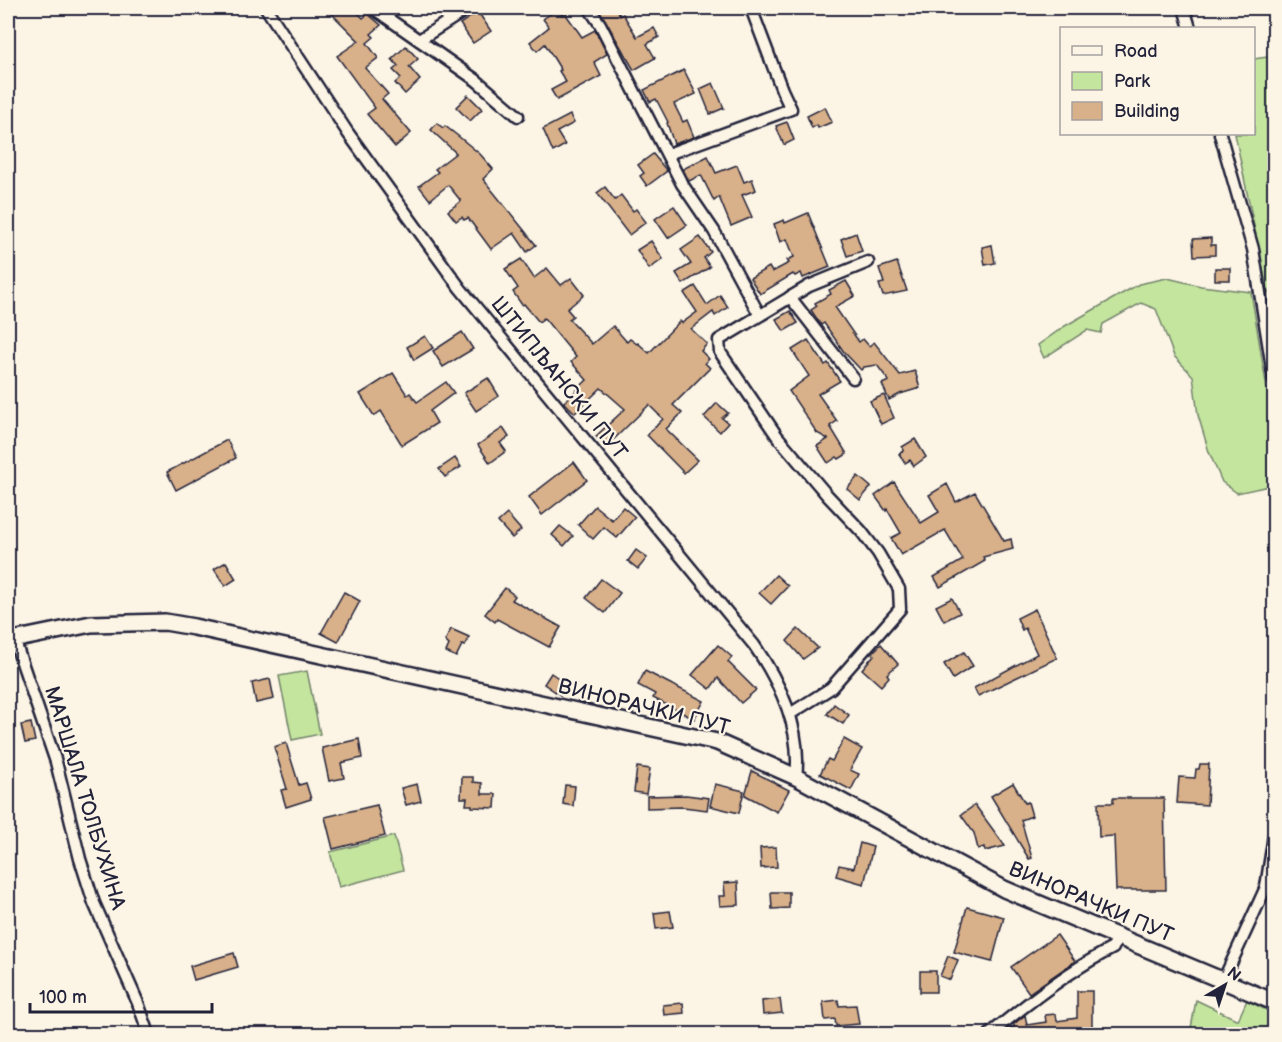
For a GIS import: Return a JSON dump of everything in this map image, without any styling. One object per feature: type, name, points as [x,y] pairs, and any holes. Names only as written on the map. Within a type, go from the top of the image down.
[{"type":"street","name":"ШТИПЉАНСКИ ПУТ","points":[[266,8],[348,133],[460,288],[754,645],[769,667],[790,714],[798,757],[796,777]]},
{"type":"street","points":[[373,8],[476,80],[518,116]]},
{"type":"street","points":[[419,40],[469,8]]},
{"type":"street","points":[[589,8],[600,24],[682,184],[714,231],[759,314]]},
{"type":"street","points":[[668,154],[792,109],[782,90],[752,8]]},
{"type":"street","points":[[1184,8],[1190,27]]},
{"type":"street","points":[[1220,135],[1253,249],[1275,380]]},
{"type":"street","points":[[790,714],[831,688],[900,609],[899,589],[878,553],[861,531],[777,436],[723,358],[719,340],[759,314],[821,280],[868,262]]},
{"type":"street","points":[[790,297],[853,378]]},
{"type":"street","name":"ВИНОРАЧКИ ПУТ","points":[[11,640],[91,624],[165,622],[717,742],[796,777],[1004,889],[1275,1002]]},
{"type":"street","name":"МАРШАЛА ТОЛБУХИНА","points":[[11,640],[56,762],[80,859],[94,903],[138,1003],[149,1035]]},
{"type":"street","points":[[1223,981],[1266,887],[1275,835]]},
{"type":"street","points":[[990,1035],[1096,956],[1113,948],[1117,937]]},
{"type":"green space","points":[[1274,56],[1274,306],[1266,284],[1235,135],[1255,135],[1255,59]]},
{"type":"green space","points":[[1167,278],[1201,286],[1251,292],[1274,432],[1274,485],[1237,493],[1222,482],[1209,452],[1198,415],[1193,376],[1174,356],[1156,309],[1141,303],[1103,324],[1101,333],[1087,330],[1044,358],[1038,345],[1065,326],[1139,284]]},
{"type":"green space","points":[[307,671],[320,734],[292,740],[279,676]]},
{"type":"green space","points":[[394,836],[403,870],[339,887],[330,852]]},
{"type":"green space","points":[[1196,1000],[1238,1020],[1247,1000],[1274,1014],[1274,1034],[1190,1034]]},
{"type":"building","points":[[326,8],[353,8],[363,18],[368,14],[381,25],[371,34],[374,37],[367,43],[378,58],[365,68],[388,94],[382,99],[411,133],[395,147],[367,114],[375,108],[337,56],[359,41]]},
{"type":"building","points":[[598,8],[617,8],[620,16],[623,14],[637,37],[654,28],[659,37],[647,44],[655,58],[634,70]]},
{"type":"building","points":[[558,9],[562,15],[565,13],[582,37],[595,30],[607,54],[594,62],[601,76],[557,100],[551,90],[566,82],[559,71],[561,70],[545,44],[537,51],[530,42],[549,27],[543,19]]},
{"type":"building","points":[[478,12],[491,31],[473,43],[460,24]]},
{"type":"building","points":[[406,46],[418,59],[409,67],[420,80],[405,94],[395,83],[401,78],[393,70],[398,66],[392,59]]},
{"type":"building","points":[[684,70],[696,94],[674,104],[683,122],[687,120],[694,137],[674,144],[668,122],[656,99],[650,102],[644,90]]},
{"type":"building","points":[[713,83],[724,108],[710,114],[700,89]]},
{"type":"building","points":[[468,95],[482,109],[470,121],[456,107]]},
{"type":"building","points":[[825,107],[832,122],[812,128],[807,116]]},
{"type":"building","points":[[570,115],[574,123],[557,132],[565,145],[553,152],[543,129]]},
{"type":"building","points":[[787,122],[794,140],[784,145],[776,126]]},
{"type":"building","points":[[437,123],[443,128],[445,126],[480,154],[493,169],[483,179],[536,245],[527,252],[514,233],[491,249],[468,218],[464,220],[462,217],[456,221],[448,211],[461,201],[448,185],[430,200],[419,186],[438,172],[435,169],[456,153],[431,130]]},
{"type":"building","points":[[653,154],[667,171],[647,186],[640,176],[644,173],[638,165]]},
{"type":"building","points":[[708,156],[716,173],[737,165],[744,182],[752,179],[756,190],[742,195],[752,217],[731,226],[719,197],[714,201],[701,175],[689,181],[683,169]]},
{"type":"building","points":[[605,187],[615,200],[621,195],[633,211],[636,209],[646,222],[629,235],[597,193]]},
{"type":"building","points":[[674,206],[687,225],[668,238],[655,219]]},
{"type":"building","points":[[808,213],[830,267],[803,278],[801,273],[795,276],[793,274],[760,294],[750,278],[769,267],[772,272],[789,263],[787,260],[794,257],[787,239],[780,242],[774,224],[784,220],[785,223]]},
{"type":"building","points":[[856,233],[862,251],[847,256],[841,239]]},
{"type":"building","points":[[700,237],[711,252],[704,258],[710,267],[683,284],[676,273],[691,264],[681,250]]},
{"type":"building","points":[[1211,238],[1211,245],[1215,245],[1215,255],[1194,256],[1193,239]]},
{"type":"building","points":[[651,241],[663,259],[649,269],[637,250]]},
{"type":"building","points":[[992,245],[995,263],[985,265],[982,247]]},
{"type":"building","points":[[521,259],[534,278],[547,268],[561,285],[571,278],[584,295],[567,309],[573,316],[569,319],[592,344],[613,326],[627,342],[630,339],[638,343],[649,353],[680,321],[682,323],[697,312],[684,293],[695,286],[707,305],[720,295],[728,307],[715,316],[713,312],[691,329],[707,344],[701,351],[709,359],[705,363],[710,368],[673,405],[682,413],[666,429],[698,460],[684,473],[647,435],[663,419],[649,405],[606,447],[596,436],[625,409],[601,388],[575,413],[564,402],[587,380],[571,362],[576,357],[544,318],[539,322],[513,292],[518,288],[505,269]]},
{"type":"building","points":[[897,262],[907,291],[883,296],[879,284],[884,283],[879,268]]},
{"type":"building","points":[[1215,268],[1230,268],[1230,280],[1215,280]]},
{"type":"building","points":[[846,281],[855,296],[835,307],[859,342],[863,339],[869,346],[874,342],[900,375],[915,371],[920,388],[889,400],[882,384],[889,381],[877,365],[864,367],[861,370],[844,352],[824,323],[821,325],[811,310],[817,306],[815,303],[831,294],[829,290]]},
{"type":"building","points":[[790,311],[798,323],[784,331],[776,319]]},
{"type":"building","points":[[462,332],[473,349],[443,367],[433,351]]},
{"type":"building","points":[[425,336],[433,348],[414,360],[407,347]]},
{"type":"building","points":[[808,340],[825,365],[828,363],[840,381],[818,394],[837,421],[830,426],[847,454],[828,463],[817,446],[828,439],[817,433],[789,391],[809,376],[792,350]]},
{"type":"building","points":[[393,373],[407,395],[410,393],[417,402],[446,382],[454,393],[430,411],[437,423],[402,445],[381,411],[374,416],[360,394]]},
{"type":"building","points":[[488,378],[499,396],[476,411],[464,393]]},
{"type":"building","points":[[884,395],[894,418],[881,424],[870,401]]},
{"type":"building","points":[[717,403],[728,413],[722,418],[728,423],[720,432],[704,417]]},
{"type":"building","points":[[503,428],[509,437],[500,443],[506,451],[490,463],[478,445]]},
{"type":"building","points":[[915,439],[926,457],[914,466],[910,460],[905,463],[899,454],[904,450],[902,447]]},
{"type":"building","points":[[227,440],[236,458],[176,490],[167,472]]},
{"type":"building","points":[[455,458],[461,467],[445,477],[439,469]]},
{"type":"building","points":[[574,462],[587,480],[542,515],[529,497]]},
{"type":"building","points":[[858,476],[871,487],[860,500],[847,489]]},
{"type":"building","points":[[894,482],[921,523],[939,512],[929,495],[947,484],[956,502],[975,492],[1004,541],[1011,539],[1013,549],[983,557],[985,561],[940,587],[934,577],[963,560],[945,530],[901,555],[891,538],[901,533],[887,509],[886,511],[875,496]]},
{"type":"building","points":[[595,506],[612,520],[623,507],[635,517],[617,538],[604,527],[593,539],[578,525]]},
{"type":"building","points":[[507,514],[521,530],[512,538],[498,522]]},
{"type":"building","points":[[560,526],[573,536],[564,546],[552,535]]},
{"type":"building","points":[[636,550],[647,558],[638,569],[628,561]]},
{"type":"building","points":[[226,562],[236,579],[225,586],[214,569]]},
{"type":"building","points":[[776,575],[788,586],[771,604],[759,593]]},
{"type":"building","points":[[601,579],[620,593],[605,613],[586,598]]},
{"type":"building","points":[[505,588],[515,596],[512,600],[561,627],[549,647],[497,619],[495,622],[485,614]]},
{"type":"building","points":[[344,592],[360,601],[338,642],[321,633]]},
{"type":"building","points":[[952,598],[960,613],[944,621],[936,606]]},
{"type":"building","points":[[1035,609],[1057,658],[978,696],[974,688],[1037,654],[1025,628],[1022,630],[1017,618]]},
{"type":"building","points":[[451,629],[469,637],[456,657],[446,652],[449,645],[445,641]]},
{"type":"building","points":[[798,629],[818,648],[803,659],[787,641]]},
{"type":"building","points":[[881,644],[898,664],[887,674],[889,677],[881,686],[862,669]]},
{"type":"building","points":[[718,645],[732,657],[728,662],[756,690],[741,703],[718,678],[710,689],[692,675]]},
{"type":"building","points":[[964,652],[973,666],[953,679],[944,664]]},
{"type":"building","points":[[645,671],[704,701],[694,719],[653,698],[655,694],[638,685]]},
{"type":"building","points":[[551,673],[567,684],[560,695],[544,684]]},
{"type":"building","points":[[270,679],[274,699],[256,703],[252,683]]},
{"type":"building","points":[[834,704],[849,715],[843,724],[827,714]]},
{"type":"building","points":[[31,723],[35,741],[25,743],[21,725]]},
{"type":"building","points":[[359,739],[362,758],[341,763],[344,778],[329,781],[322,748]]},
{"type":"building","points":[[844,739],[862,749],[850,770],[859,774],[851,790],[820,774],[828,759],[832,761]]},
{"type":"building","points":[[286,743],[299,785],[306,783],[311,799],[286,807],[281,790],[287,789],[274,747]]},
{"type":"building","points":[[1200,764],[1209,764],[1207,805],[1177,803],[1179,777],[1195,778],[1196,769],[1199,769]]},
{"type":"building","points":[[637,767],[650,769],[646,794],[634,792]]},
{"type":"building","points":[[752,771],[789,790],[777,812],[745,795]]},
{"type":"building","points":[[462,777],[473,777],[473,782],[482,783],[482,794],[496,794],[495,808],[466,805],[467,798],[461,798]]},
{"type":"building","points":[[1013,783],[1025,803],[1028,802],[1032,816],[1021,820],[1032,858],[1029,859],[991,796]]},
{"type":"building","points":[[417,784],[421,801],[406,805],[401,788]]},
{"type":"building","points":[[715,784],[744,791],[739,813],[710,806]]},
{"type":"building","points":[[565,785],[575,786],[573,806],[563,804]]},
{"type":"building","points":[[686,795],[709,798],[707,810],[683,807],[647,808],[647,796]]},
{"type":"building","points":[[1113,798],[1164,798],[1166,890],[1116,890],[1114,836],[1099,837],[1098,803],[1113,803]]},
{"type":"building","points":[[377,805],[385,836],[333,849],[325,817]]},
{"type":"building","points":[[975,805],[1005,846],[985,851],[984,847],[978,849],[974,833],[961,815]]},
{"type":"building","points":[[860,843],[873,847],[864,884],[836,876],[839,865],[854,868]]},
{"type":"building","points":[[776,847],[777,867],[761,868],[760,848]]},
{"type":"building","points":[[738,882],[739,905],[720,906],[719,896],[725,896],[724,883]]},
{"type":"building","points":[[771,892],[789,892],[789,908],[772,909]]},
{"type":"building","points":[[967,907],[1004,917],[992,962],[954,952]]},
{"type":"building","points":[[670,911],[673,927],[656,929],[654,913]]},
{"type":"building","points":[[1057,935],[1075,961],[1029,993],[1011,967]]},
{"type":"building","points":[[234,953],[238,967],[194,980],[190,966]]},
{"type":"building","points":[[948,956],[958,960],[950,980],[940,976]]},
{"type":"building","points":[[920,971],[936,971],[936,992],[920,992]]},
{"type":"building","points":[[1077,991],[1092,991],[1092,1035],[1002,1035],[1014,1027],[1014,1024],[1025,1015],[1027,1025],[1046,1022],[1045,1015],[1056,1014],[1057,1021],[1077,1018]]},
{"type":"building","points":[[780,999],[782,1013],[763,1015],[762,1001]]},
{"type":"building","points":[[838,1000],[839,1006],[856,1005],[859,1024],[836,1026],[835,1019],[825,1020],[823,1002]]},
{"type":"building","points":[[683,1003],[684,1013],[664,1015],[663,1005]]}]
